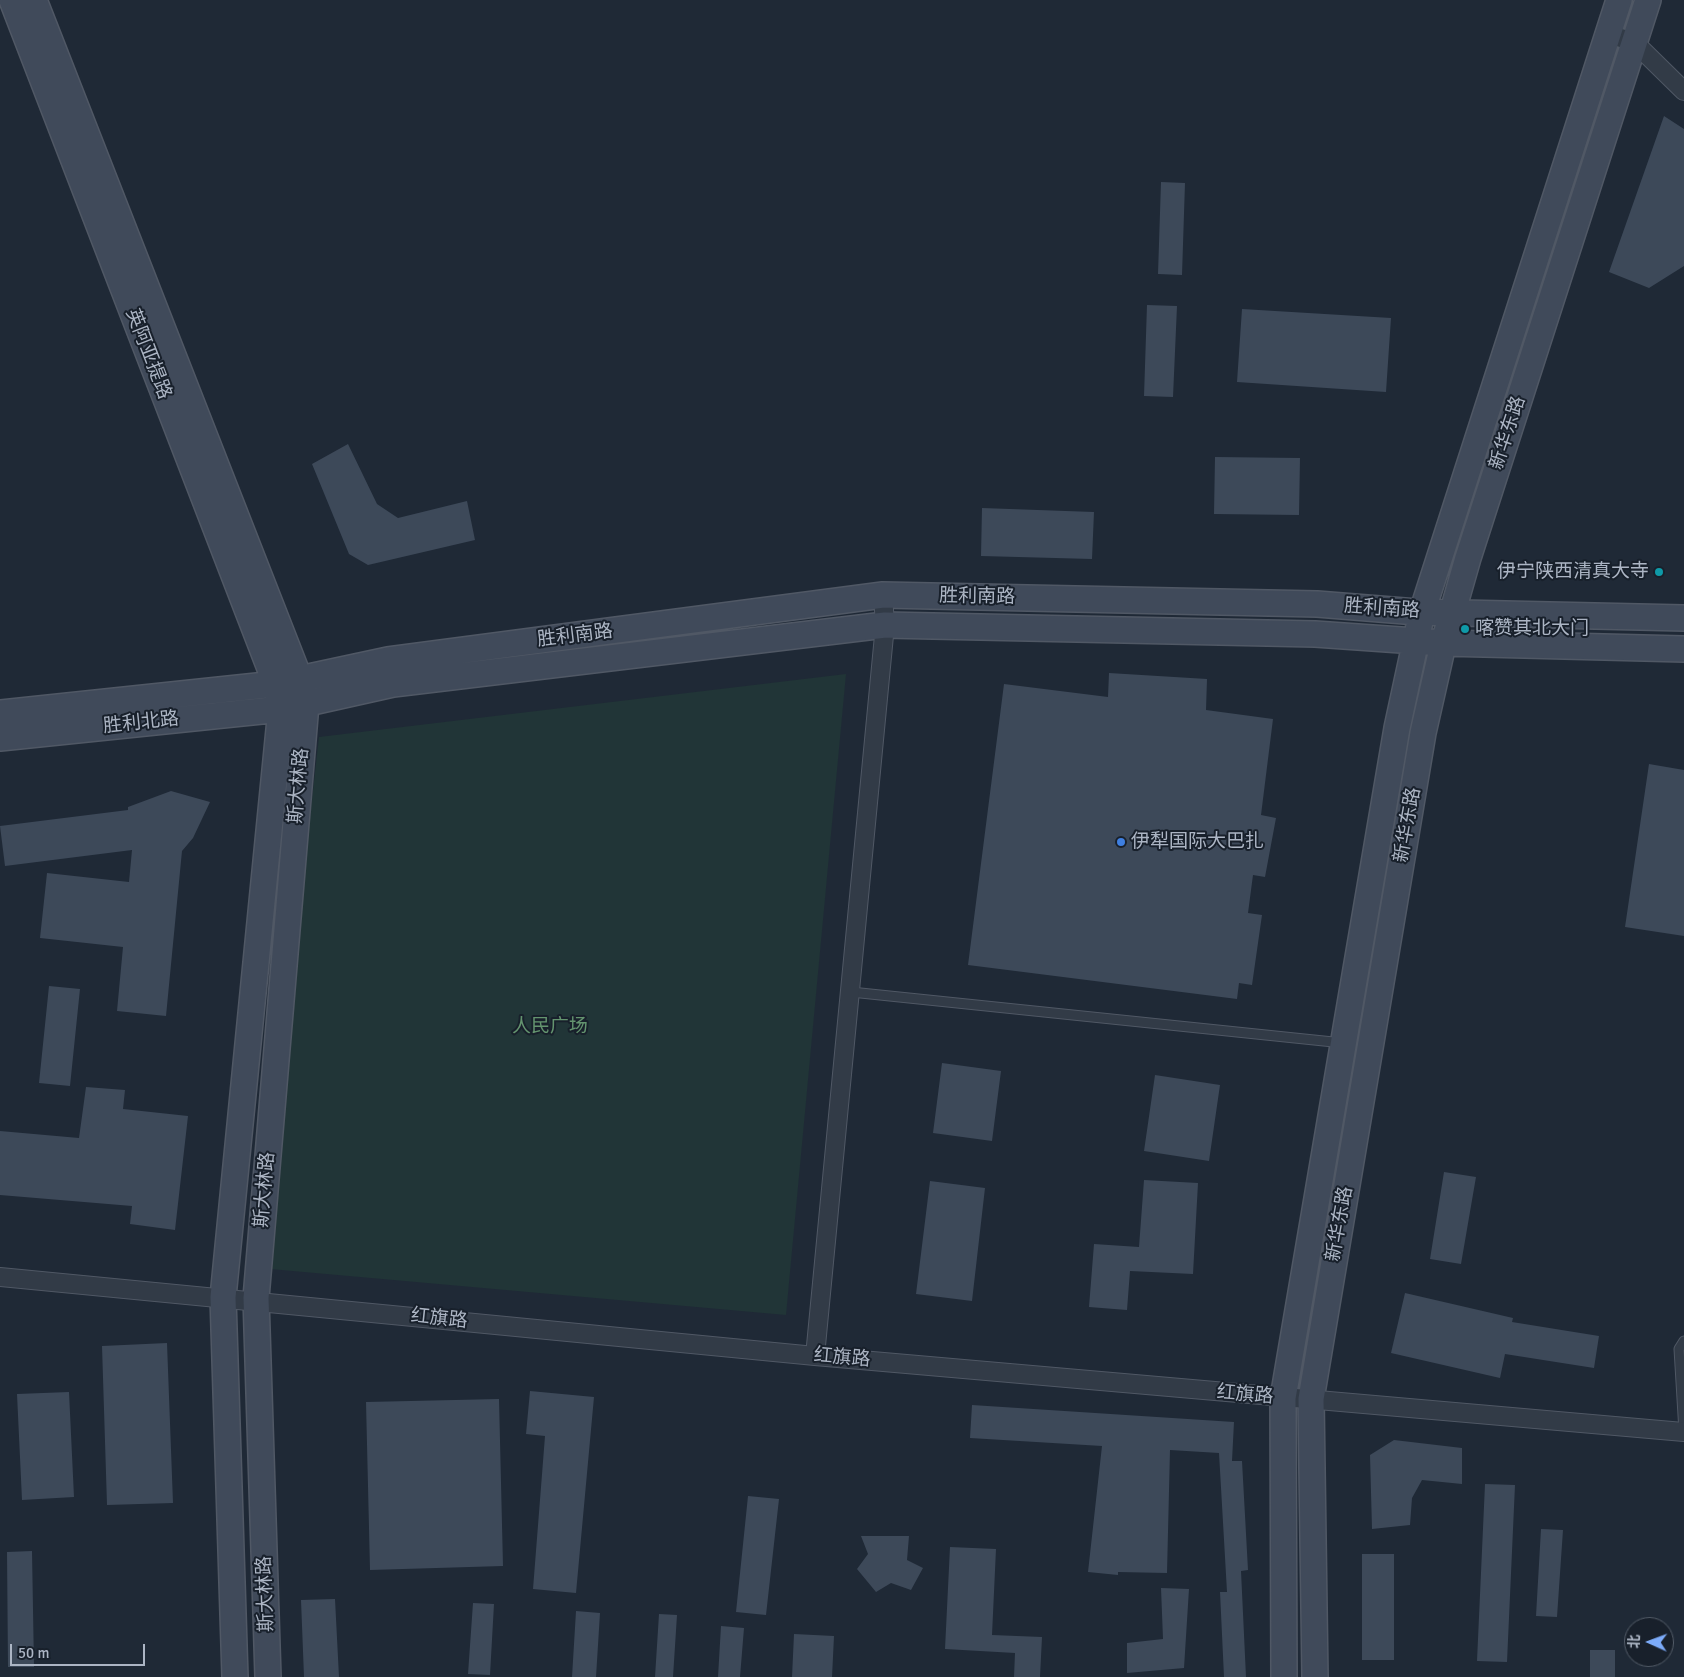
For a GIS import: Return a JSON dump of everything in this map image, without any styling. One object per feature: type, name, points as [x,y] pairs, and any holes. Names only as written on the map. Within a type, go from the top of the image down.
[{"type":"main road","name":"英阿亚提路","points":[[12,0],[288,682],[306,704]]},
{"type":"main road","name":"英阿亚提路","points":[[34,0],[288,682],[281,709]]},
{"type":"main road","name":"新华东路","points":[[1284,1677],[1283,1398],[1397,728],[1422,612],[1619,0]]},
{"type":"main road","name":"新华东路","points":[[1315,1677],[1311,1399],[1423,733],[1444,643],[1468,558],[1648,0]]},
{"type":"main road","name":"胜利南路","points":[[288,682],[388,660],[883,595],[1317,604],[1422,612],[1684,618]]},
{"type":"main road","name":"胜利南路","points":[[281,709],[393,684],[885,625],[1315,634],[1416,642],[1684,649]]},
{"type":"main road","name":"胜利北路","points":[[0,713],[288,682]]},
{"type":"main road","name":"斯大林路","points":[[268,1677],[256,1301],[306,704]]},
{"type":"main road","name":"胜利北路","points":[[0,738],[281,709]]},
{"type":"main road","name":"斯大林路","points":[[235,1677],[223,1297],[281,709]]},
{"type":"street","points":[[1608,34],[1634,42],[1684,91]]},
{"type":"street","points":[[815,1356],[885,625],[883,595]]},
{"type":"street","name":"红旗路","points":[[0,1276],[815,1356],[1684,1432]]},
{"type":"lane","points":[[851,992],[1343,1043]]},
{"type":"lane","points":[[1684,1341],[1679,1349],[1684,1432]]},
{"type":"green space","name":"人民广场","points":[[846,674],[786,1315],[259,1268],[319,737]]},
{"type":"building","points":[[1664,116],[1684,129],[1684,266],[1649,288],[1609,272]]},
{"type":"building","points":[[1161,182],[1185,183],[1182,275],[1158,274]]},
{"type":"building","points":[[1147,305],[1177,306],[1173,397],[1144,396]]},
{"type":"building","points":[[1242,309],[1391,318],[1386,392],[1237,382]]},
{"type":"building","points":[[348,444],[377,504],[398,518],[467,501],[475,540],[368,565],[349,554],[312,464]]},
{"type":"building","points":[[1215,457],[1300,458],[1299,515],[1214,514]]},
{"type":"building","points":[[982,508],[1094,512],[1092,559],[981,556]]},
{"type":"building","name":"伊犁国际大巴扎","points":[[1109,673],[1207,679],[1206,710],[1273,719],[1261,815],[1276,818],[1265,877],[1253,875],[1248,913],[1262,915],[1252,985],[1239,983],[1237,999],[968,965],[1004,684],[1108,697]]},
{"type":"building","points":[[1649,764],[1684,770],[1684,936],[1625,927]]},
{"type":"building","points":[[171,791],[210,802],[193,838],[182,851],[166,1016],[117,1011],[123,947],[40,938],[47,873],[129,882],[132,850],[5,866],[0,826],[128,810],[128,807]]},
{"type":"building","points":[[49,986],[80,989],[70,1086],[39,1083]]},
{"type":"building","points":[[942,1063],[1001,1071],[992,1141],[933,1133]]},
{"type":"building","points":[[1155,1075],[1220,1085],[1209,1161],[1144,1151]]},
{"type":"building","points":[[86,1087],[125,1090],[123,1109],[188,1116],[175,1230],[130,1224],[132,1206],[0,1195],[0,1131],[79,1138]]},
{"type":"building","points":[[1444,1172],[1476,1177],[1461,1264],[1430,1259]]},
{"type":"building","points":[[1144,1180],[1198,1183],[1193,1274],[1130,1271],[1127,1310],[1089,1307],[1094,1244],[1139,1247]]},
{"type":"building","points":[[930,1181],[985,1188],[972,1301],[916,1294]]},
{"type":"building","points":[[1405,1293],[1513,1318],[1512,1322],[1599,1336],[1594,1368],[1505,1354],[1500,1378],[1391,1353]]},
{"type":"building","points":[[167,1343],[173,1503],[107,1505],[102,1346]]},
{"type":"building","points":[[530,1391],[594,1397],[576,1593],[533,1589],[545,1436],[526,1434]]},
{"type":"building","points":[[69,1392],[74,1497],[22,1500],[17,1394]]},
{"type":"building","points":[[499,1399],[503,1566],[370,1570],[366,1402]]},
{"type":"building","points":[[972,1405],[1234,1422],[1232,1461],[1242,1461],[1248,1570],[1241,1571],[1246,1677],[1224,1677],[1220,1592],[1227,1592],[1219,1453],[1170,1450],[1167,1573],[1118,1572],[1118,1575],[1088,1572],[1102,1446],[970,1438]]},
{"type":"building","points":[[1394,1440],[1462,1448],[1462,1484],[1422,1480],[1412,1498],[1410,1525],[1372,1529],[1370,1455]]},
{"type":"building","points":[[1485,1484],[1515,1485],[1507,1662],[1477,1661]]},
{"type":"building","points":[[748,1496],[779,1499],[766,1615],[736,1612]]},
{"type":"building","points":[[1541,1529],[1563,1530],[1557,1617],[1536,1616]]},
{"type":"building","points":[[861,1536],[909,1536],[907,1560],[923,1568],[911,1590],[891,1583],[876,1592],[857,1569],[868,1554]]},
{"type":"building","points":[[950,1547],[996,1549],[992,1635],[1042,1637],[1040,1677],[1014,1677],[1015,1653],[945,1649]]},
{"type":"building","points":[[32,1551],[34,1667],[8,1667],[7,1552]]},
{"type":"building","points":[[1362,1554],[1394,1554],[1394,1660],[1362,1660]]},
{"type":"building","points":[[1161,1588],[1189,1589],[1184,1668],[1127,1673],[1127,1643],[1163,1639]]},
{"type":"building","points":[[335,1599],[339,1677],[304,1677],[301,1600]]},
{"type":"building","points":[[473,1603],[494,1604],[490,1675],[468,1674]]},
{"type":"building","points":[[576,1611],[600,1613],[596,1677],[572,1677]]},
{"type":"building","points":[[659,1614],[677,1615],[673,1677],[655,1677]]},
{"type":"building","points":[[721,1626],[744,1628],[740,1677],[718,1677]]},
{"type":"building","points":[[794,1634],[834,1636],[832,1677],[792,1677]]},
{"type":"building","points":[[1590,1650],[1615,1650],[1615,1677],[1590,1677]]},
{"type":"place","name":"伊宁陕西清真大寺","points":[[1659,572]]},
{"type":"place","name":"喀赞其北大门","points":[[1465,629]]},
{"type":"place","name":"伊犁国际大巴扎","points":[[1121,842]]}]
